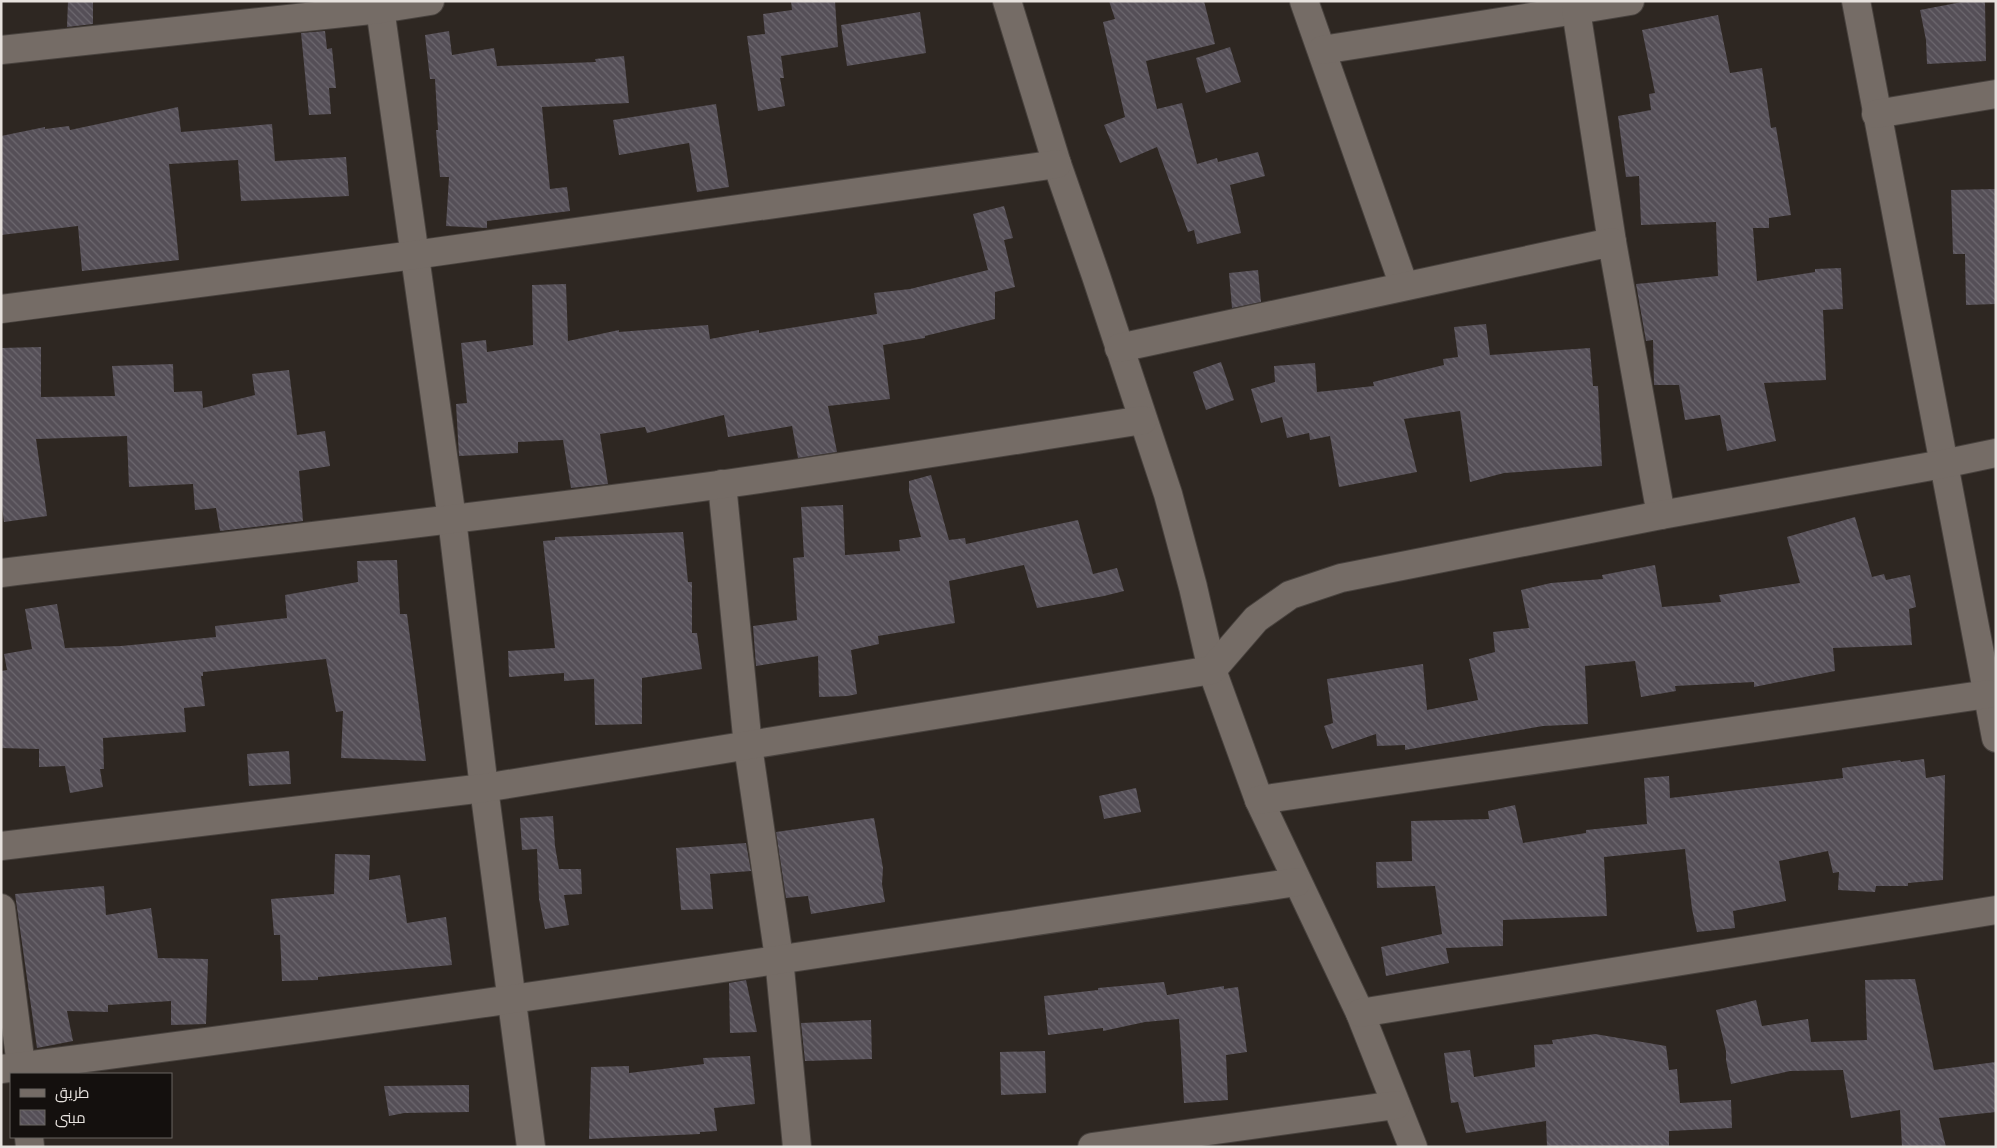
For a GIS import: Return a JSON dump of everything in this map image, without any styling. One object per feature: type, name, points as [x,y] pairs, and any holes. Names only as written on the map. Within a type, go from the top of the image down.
[{"type":"street","points":[[1,50],[380,5],[430,1]]},
{"type":"street","points":[[1007,1],[1057,164],[1096,276],[1170,503],[1193,587],[1212,670],[1259,800],[1360,1013],[1413,1147]]},
{"type":"street","points":[[1304,1],[1404,286]]},
{"type":"street","points":[[1322,50],[1630,1]]},
{"type":"street","points":[[1856,1],[1996,738]]},
{"type":"street","points":[[380,5],[452,519],[484,788],[531,1147]]},
{"type":"street","points":[[1576,10],[1612,242],[1661,515]]},
{"type":"street","points":[[1876,114],[1996,94]]},
{"type":"street","points":[[1,309],[414,255],[1057,164]]},
{"type":"street","points":[[1119,348],[1612,242]]},
{"type":"street","points":[[1,573],[452,519],[722,484],[892,460],[1143,420]]},
{"type":"street","points":[[1,846],[484,788],[1212,670],[1256,620],[1290,595],[1341,578],[1661,515],[1996,453]]},
{"type":"street","points":[[722,484],[748,746],[779,958],[797,1147]]},
{"type":"street","points":[[1259,800],[1988,694]]},
{"type":"street","points":[[1,908],[14,1070],[512,1000],[779,958],[1298,882]]},
{"type":"street","points":[[1360,1013],[1996,910]]},
{"type":"street","points":[[1092,1147],[1396,1105]]},
{"type":"building","points":[[68,1],[93,1],[93,24],[67,27]]},
{"type":"building","points":[[791,1],[835,1],[838,47],[781,56],[784,78],[780,78],[785,106],[758,111],[747,36],[765,34],[763,14],[792,10]]},
{"type":"building","points":[[1109,1],[1204,1],[1215,44],[1146,61],[1157,109],[1182,103],[1197,164],[1217,158],[1218,162],[1258,152],[1265,176],[1230,185],[1241,233],[1197,244],[1194,230],[1188,232],[1157,147],[1120,163],[1104,125],[1125,117],[1103,22],[1115,19]]},
{"type":"building","points":[[1967,1],[1985,1],[1986,61],[1927,64],[1926,40],[1920,10]]},
{"type":"building","points":[[920,12],[926,53],[847,66],[841,25]]},
{"type":"building","points":[[1718,15],[1730,73],[1762,68],[1771,128],[1776,127],[1791,215],[1769,218],[1769,228],[1753,228],[1757,281],[1815,272],[1815,269],[1841,268],[1843,309],[1823,310],[1826,380],[1764,383],[1776,441],[1727,451],[1720,415],[1685,420],[1679,385],[1654,385],[1653,340],[1646,341],[1636,284],[1718,276],[1716,222],[1641,225],[1639,176],[1626,177],[1618,116],[1651,110],[1649,94],[1655,93],[1642,30]]},
{"type":"building","points":[[325,31],[327,49],[332,48],[336,88],[329,88],[331,114],[309,115],[301,33]]},
{"type":"building","points":[[449,31],[452,55],[494,48],[497,66],[596,62],[595,59],[624,56],[629,103],[542,107],[550,189],[567,187],[570,211],[487,221],[487,228],[446,226],[449,177],[440,177],[436,130],[438,130],[435,79],[430,79],[425,35]]},
{"type":"building","points":[[1230,47],[1241,82],[1206,93],[1196,58]]},
{"type":"building","points":[[716,104],[729,187],[697,192],[689,143],[619,155],[613,120]]},
{"type":"building","points":[[178,107],[181,132],[272,124],[275,161],[346,157],[349,196],[241,201],[238,160],[169,164],[179,260],[82,271],[78,226],[1,235],[1,136],[45,127],[45,129],[69,126],[70,130]]},
{"type":"building","points":[[1996,189],[1996,304],[1966,305],[1965,254],[1953,254],[1951,190]]},
{"type":"building","points":[[1004,206],[1013,238],[1004,240],[1015,287],[995,292],[995,319],[925,336],[925,338],[883,345],[890,399],[828,406],[837,452],[798,458],[792,426],[728,437],[724,415],[647,433],[645,427],[600,434],[608,484],[571,488],[563,440],[518,442],[518,453],[459,456],[456,404],[467,403],[461,343],[486,340],[487,352],[533,345],[532,285],[566,284],[568,341],[619,330],[619,332],[708,325],[710,339],[759,330],[759,333],[877,314],[874,293],[910,289],[988,270],[973,214]]},
{"type":"building","points":[[1258,270],[1261,302],[1232,308],[1229,273]]},
{"type":"building","points":[[1486,324],[1490,355],[1590,348],[1593,386],[1598,386],[1602,466],[1504,473],[1470,482],[1460,411],[1404,419],[1417,472],[1339,487],[1330,436],[1310,440],[1309,433],[1287,438],[1282,417],[1261,423],[1251,389],[1275,382],[1274,366],[1315,363],[1317,392],[1374,386],[1373,382],[1444,365],[1443,359],[1458,357],[1454,327]]},
{"type":"building","points":[[41,347],[41,397],[115,396],[112,366],[173,364],[174,392],[202,391],[203,408],[255,395],[252,374],[289,370],[297,435],[325,431],[330,466],[299,471],[303,521],[220,531],[216,508],[195,510],[193,484],[129,487],[127,436],[36,439],[47,516],[4,522],[1,502],[1,348]]},
{"type":"building","points":[[1221,362],[1234,400],[1206,410],[1193,372]]},
{"type":"building","points":[[931,475],[949,540],[965,538],[966,544],[1078,520],[1093,574],[1117,568],[1124,591],[1037,608],[1024,565],[949,581],[955,623],[878,636],[879,644],[851,650],[857,694],[848,696],[819,697],[818,656],[756,666],[753,626],[797,620],[793,558],[804,557],[801,507],[843,505],[845,555],[900,551],[899,540],[921,537],[909,492],[909,481]]},
{"type":"building","points":[[1855,517],[1872,577],[1884,574],[1886,580],[1910,575],[1916,607],[1909,609],[1912,645],[1833,648],[1835,671],[1754,687],[1754,682],[1675,686],[1676,691],[1641,697],[1635,661],[1585,666],[1588,724],[1543,726],[1405,750],[1405,745],[1377,746],[1376,734],[1332,749],[1324,726],[1333,723],[1327,679],[1423,664],[1427,710],[1478,700],[1469,659],[1495,652],[1493,632],[1529,628],[1521,590],[1551,583],[1603,579],[1602,575],[1655,565],[1662,607],[1721,602],[1719,595],[1800,583],[1787,537]]},
{"type":"building","points":[[683,532],[688,582],[692,582],[692,633],[697,633],[702,669],[642,678],[642,724],[595,725],[594,679],[564,681],[564,673],[509,677],[508,651],[555,648],[543,541],[555,540],[555,537]]},
{"type":"building","points":[[397,560],[400,614],[407,614],[426,761],[341,758],[343,711],[336,712],[326,659],[203,672],[203,676],[201,676],[205,706],[184,708],[186,732],[103,738],[104,769],[100,769],[103,787],[70,793],[65,766],[39,767],[39,749],[1,748],[1,671],[7,670],[4,654],[32,649],[25,609],[57,604],[65,648],[121,646],[216,637],[215,626],[287,618],[285,595],[358,582],[357,561]]},
{"type":"building","points":[[289,751],[291,784],[249,786],[247,754]]},
{"type":"building","points":[[1924,759],[1926,778],[1945,775],[1943,880],[1908,883],[1908,886],[1876,886],[1875,892],[1838,890],[1839,872],[1833,873],[1828,851],[1779,861],[1786,901],[1733,911],[1735,928],[1697,932],[1692,909],[1685,849],[1604,857],[1607,916],[1503,920],[1503,946],[1446,948],[1449,963],[1386,976],[1381,947],[1442,934],[1435,886],[1377,888],[1376,862],[1412,861],[1411,821],[1489,819],[1488,811],[1515,805],[1523,843],[1586,833],[1586,830],[1647,824],[1644,778],[1669,776],[1670,798],[1843,778],[1842,768],[1900,760],[1901,762]]},
{"type":"building","points":[[1136,788],[1141,812],[1104,819],[1099,796]]},
{"type":"building","points":[[553,816],[559,869],[581,869],[582,894],[564,895],[569,925],[545,929],[539,899],[537,849],[522,850],[520,818]]},
{"type":"building","points":[[874,818],[883,868],[882,884],[885,902],[811,914],[808,896],[786,898],[776,832]]},
{"type":"building","points":[[746,843],[751,871],[710,874],[713,909],[681,910],[676,848]]},
{"type":"building","points":[[335,854],[370,855],[369,880],[400,875],[407,923],[446,917],[452,965],[318,977],[318,980],[282,981],[280,935],[274,935],[271,899],[334,894]]},
{"type":"building","points":[[104,886],[106,915],[151,908],[158,958],[208,959],[206,1024],[171,1025],[171,1001],[108,1005],[108,1012],[67,1011],[73,1041],[37,1048],[15,894]]},
{"type":"building","points":[[1915,979],[1934,1070],[1996,1062],[1996,1112],[1939,1118],[1946,1147],[1902,1147],[1900,1110],[1851,1118],[1843,1070],[1790,1071],[1731,1084],[1726,1051],[1716,1010],[1756,1000],[1762,1026],[1808,1019],[1811,1042],[1867,1040],[1865,980]]},
{"type":"building","points":[[746,980],[757,1032],[730,1033],[729,983]]},
{"type":"building","points":[[1164,982],[1167,995],[1224,986],[1224,989],[1238,987],[1247,1052],[1226,1055],[1228,1100],[1184,1103],[1179,1019],[1145,1022],[1103,1031],[1103,1028],[1048,1035],[1044,996],[1098,990],[1098,988]]},
{"type":"building","points":[[871,1020],[872,1059],[805,1061],[801,1023]]},
{"type":"building","points":[[1595,1034],[1666,1046],[1669,1070],[1677,1069],[1680,1103],[1731,1100],[1732,1128],[1669,1131],[1669,1147],[1547,1147],[1546,1121],[1466,1133],[1458,1102],[1451,1103],[1444,1053],[1470,1050],[1474,1077],[1535,1067],[1534,1045],[1553,1044],[1552,1040]]},
{"type":"building","points":[[1045,1051],[1046,1093],[1001,1095],[1000,1052]]},
{"type":"building","points":[[750,1056],[755,1104],[714,1108],[717,1131],[700,1132],[700,1134],[589,1139],[591,1067],[629,1066],[629,1073],[704,1064],[703,1058]]},
{"type":"building","points":[[469,1085],[469,1112],[404,1113],[389,1116],[384,1086]]}]
